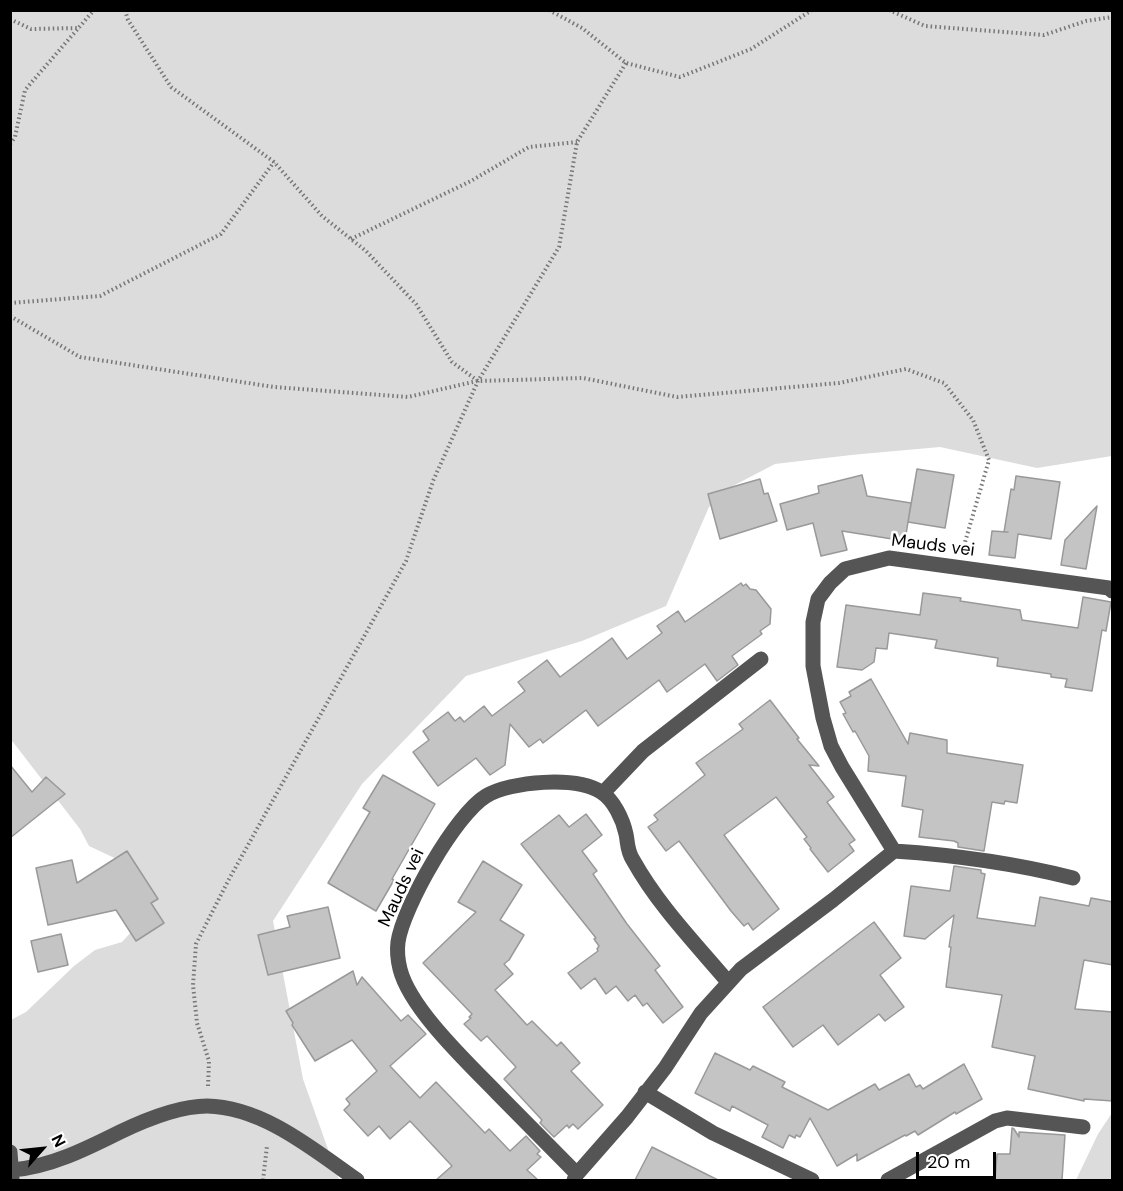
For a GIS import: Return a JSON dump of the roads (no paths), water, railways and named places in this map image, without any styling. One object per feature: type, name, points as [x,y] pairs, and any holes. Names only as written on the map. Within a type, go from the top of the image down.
[{"type":"street","name":"Mauds vei","points":[[603,793],[589,786],[543,783],[504,788],[485,796],[471,810],[431,864],[405,919],[398,942],[399,967],[406,988],[420,1008],[575,1177],[627,1117],[665,1068],[701,1013],[728,982],[741,969],[894,851],[842,767],[831,746],[824,718],[813,666],[813,622],[818,599],[830,583],[845,569],[889,558],[1111,587]]},
{"type":"street","points":[[728,982],[645,881],[631,858],[626,834],[616,809],[603,793],[644,751],[761,659]]},
{"type":"street","points":[[894,851],[966,857],[1028,867],[1073,878]]},
{"type":"street","points":[[645,1092],[713,1132],[812,1180]]},
{"type":"street","points":[[10,1152],[12,1175],[72,1154],[151,1119],[179,1110],[207,1106],[245,1112],[276,1127],[357,1180]]},
{"type":"street","points":[[888,1180],[995,1122],[1007,1118],[1083,1127]]}]
